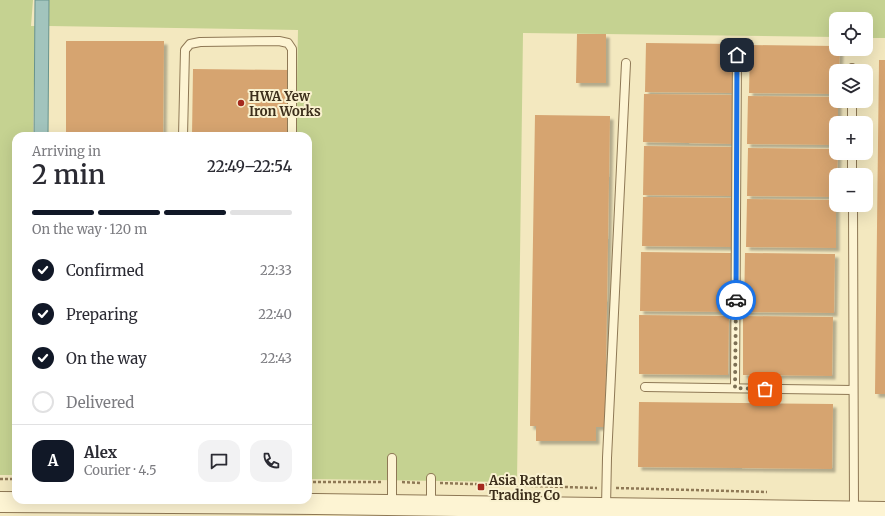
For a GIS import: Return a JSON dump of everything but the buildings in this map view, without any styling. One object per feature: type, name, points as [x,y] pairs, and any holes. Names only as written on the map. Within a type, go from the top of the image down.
[{"type":"street","points":[[0,502],[12,502]]},
{"type":"street","points":[[312,503],[726,513],[885,512]]},
{"type":"lane","points":[[183,132],[185,50],[190,44],[200,42],[279,41],[288,43],[292,49],[292,132]]},
{"type":"lane","points":[[735,388],[737,55]]},
{"type":"lane","points":[[612,511],[606,488],[626,63]]},
{"type":"lane","points":[[853,212],[854,512]]},
{"type":"lane","points":[[645,387],[853,390]]},
{"type":"lane","points":[[392,458],[392,505]]},
{"type":"lane","points":[[431,481],[431,506]]},
{"type":"path","points":[[0,479],[12,479]]},
{"type":"path","points":[[312,482],[431,481],[606,488],[774,492]]},
{"type":"green space","points":[[0,0],[33,0],[31,26],[35,26],[33,132],[12,132],[12,475],[0,475]]},
{"type":"green space","points":[[49,0],[885,0],[885,38],[873,38],[873,12],[829,12],[829,37],[523,33],[517,482],[312,479],[312,132],[296,132],[298,30],[49,26]]},
{"type":"water","points":[[35,0],[49,0],[48,132],[34,132]]},
{"type":"way so far","points":[[736,300],[735,388],[765,389]]},
{"type":"place","name":"HWA Yew Iron Works","points":[[241,103]]},
{"type":"place","name":"Asia Rattan Trading Co","points":[[481,487]]},
{"type":"route","points":[[736,300],[737,55]]}]
